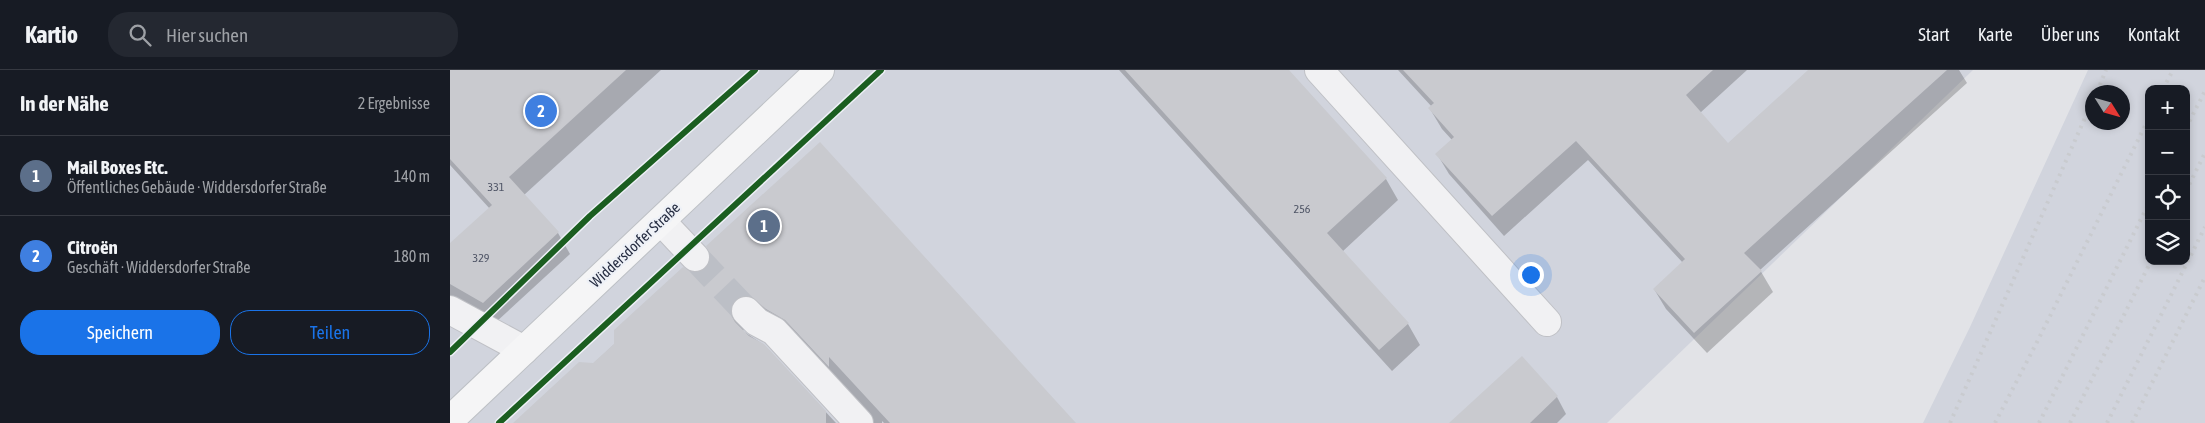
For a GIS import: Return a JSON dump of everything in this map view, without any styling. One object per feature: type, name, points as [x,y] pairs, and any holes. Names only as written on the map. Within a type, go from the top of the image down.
[{"type":"main road","name":"Widdersdorfer Straße","points":[[450,420],[820,70]]},
{"type":"lane","points":[[1319,70],[1547,322]]},
{"type":"lane","points":[[661,221],[695,257]]},
{"type":"lane","points":[[450,310],[524,350]]},
{"type":"lane","points":[[746,311],[756,322],[774,331],[858,423]]},
{"type":"shaded area","points":[[450,70],[1973,70],[1607,423],[450,423]]},
{"type":"shaded area","points":[[2088,70],[2205,70],[2205,423],[1923,423],[1970,327]]},
{"type":"building","points":[[450,70],[626,70],[509,177],[559,232],[483,303],[450,284],[450,243],[492,205],[450,159]]},
{"type":"building","points":[[1125,70],[1289,70],[1387,178],[1327,233],[1409,323],[1379,350]]},
{"type":"building","points":[[1403,70],[1713,70],[1686,95],[1728,143],[1808,70],[1947,70],[1744,253],[1762,271],[1694,333],[1653,289],[1685,259],[1576,141],[1492,216],[1435,154],[1454,137],[1428,108],[1434,103]]},
{"type":"building","points":[[820,142],[1076,423],[890,423],[829,357],[829,367],[785,320],[766,309],[750,296],[742,296],[735,300],[731,307],[731,315],[735,322],[749,336],[764,344],[826,411],[826,423],[513,423],[579,362],[593,363],[614,344],[614,330],[683,267],[691,272],[705,269],[710,261],[710,253],[706,246]]},
{"type":"building","points":[[1522,356],[1558,396],[1530,423],[1449,423]]},
{"type":"tunnel","points":[[695,257],[746,311]]},
{"type":"railway","points":[[2100,85],[2106,70]]},
{"type":"railway","points":[[2165,85],[2173,70]]},
{"type":"railway","points":[[2190,120],[2205,91]]},
{"type":"railway","points":[[1950,423],[2085,118]]},
{"type":"railway","points":[[1995,423],[2145,126]]},
{"type":"railway","points":[[2190,183],[2205,153]]},
{"type":"railway","points":[[2039,423],[2145,211]]},
{"type":"railway","points":[[2107,423],[2205,227]]},
{"type":"railway","points":[[2070,423],[2149,265]]},
{"type":"railway","points":[[2132,423],[2205,277]]},
{"type":"cycle path","points":[[450,352],[590,216],[755,70]]},
{"type":"cycle path","points":[[499,423],[881,70]]},
{"type":"place","name":"Citroën","points":[[541,111]]},
{"type":"place","name":"Mail Boxes Etc.","points":[[764,226]]}]
